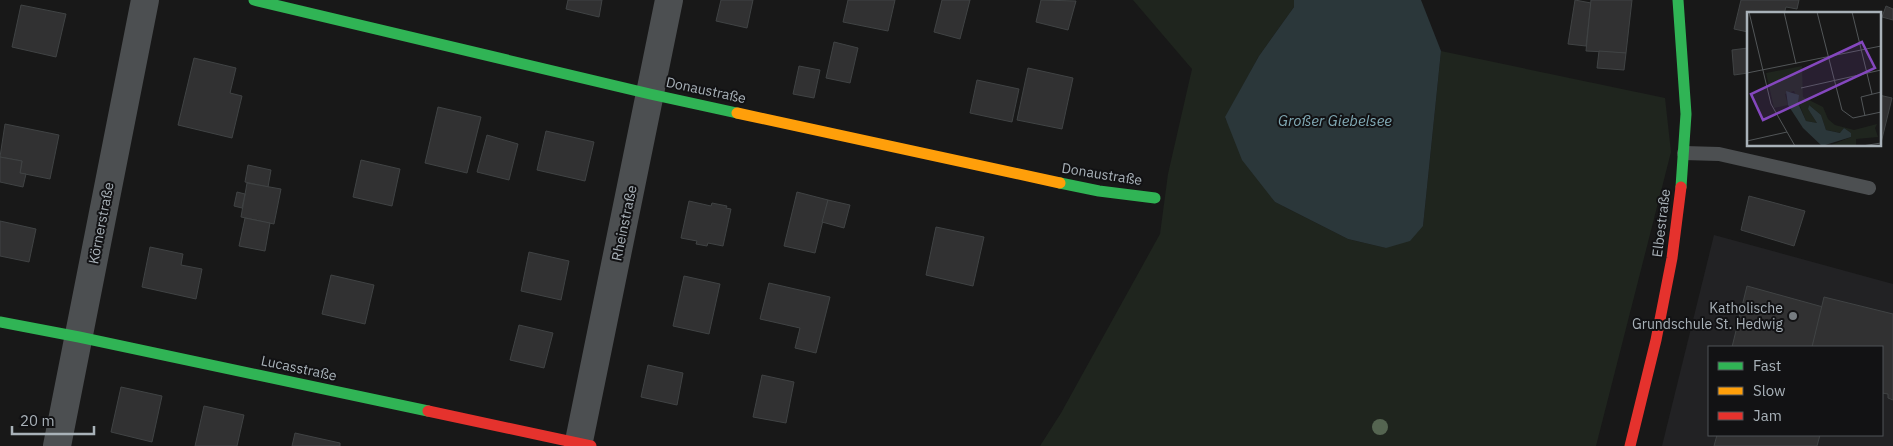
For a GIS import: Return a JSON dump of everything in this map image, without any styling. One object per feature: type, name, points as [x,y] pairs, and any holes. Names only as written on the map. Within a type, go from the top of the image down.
[{"type":"street","name":"Körnerstraße","points":[[57,446],[145,0]]},
{"type":"street","name":"Donaustraße","points":[[254,0],[650,94],[1041,180],[1099,191],[1155,198]]},
{"type":"street","name":"Rheinstraße","points":[[582,445],[669,0]]},
{"type":"street","name":"Elbestraße","points":[[1630,446],[1656,340],[1672,258],[1684,153],[1686,114],[1678,0]]},
{"type":"street","name":"Lucasstraße","points":[[0,322],[79,337],[582,445]]},
{"type":"lane","points":[[1684,153],[1719,154],[1869,188]]},
{"type":"shaded area","points":[[1133,0],[1294,0],[1294,7],[1259,56],[1225,118],[1275,202],[1348,239],[1386,248],[1423,226],[1441,51],[1665,98],[1671,152],[1596,446],[1040,446],[1061,413],[1160,234],[1168,174],[1192,69]]},
{"type":"shaded area","name":"Katholische Grundschule St. Hedwig","points":[[1714,235],[1893,284],[1893,446],[1662,446]]},
{"type":"water","name":"Großer Giebelsee","points":[[1294,0],[1421,0],[1441,51],[1423,226],[1410,241],[1386,248],[1348,239],[1275,202],[1242,160],[1225,117],[1259,56],[1294,7]]},
{"type":"building","points":[[568,0],[602,0],[599,17],[566,9]]},
{"type":"building","points":[[721,0],[753,0],[747,28],[716,21]]},
{"type":"building","points":[[848,0],[895,0],[888,31],[843,22]]},
{"type":"building","points":[[942,0],[970,0],[960,39],[934,32]]},
{"type":"building","points":[[1041,0],[1076,1],[1068,30],[1036,22]]},
{"type":"building","points":[[1575,0],[1591,3],[1586,46],[1568,44]]},
{"type":"building","points":[[1591,0],[1632,0],[1626,53],[1586,51]]},
{"type":"building","points":[[1741,0],[1799,0],[1797,9],[1786,7],[1785,12],[1747,12],[1747,32],[1734,29]]},
{"type":"building","points":[[21,5],[66,14],[56,57],[12,47]]},
{"type":"building","points":[[1886,6],[1893,9],[1893,20],[1882,17]]},
{"type":"building","points":[[834,42],[858,48],[850,83],[826,78]]},
{"type":"building","points":[[1747,48],[1747,73],[1734,75],[1732,50]]},
{"type":"building","points":[[1599,51],[1626,53],[1624,70],[1597,68]]},
{"type":"building","points":[[194,58],[236,68],[230,93],[242,96],[232,138],[178,125]]},
{"type":"building","points":[[799,66],[820,70],[814,98],[793,94]]},
{"type":"building","points":[[1028,68],[1073,78],[1062,129],[1017,120]]},
{"type":"building","points":[[977,80],[1019,89],[1012,122],[970,113]]},
{"type":"building","points":[[1880,95],[1892,98],[1880,143]]},
{"type":"building","points":[[438,107],[481,117],[467,173],[425,163]]},
{"type":"building","points":[[5,124],[59,135],[50,179],[20,173],[22,161],[0,157]]},
{"type":"building","points":[[546,131],[594,142],[585,181],[537,170]]},
{"type":"building","points":[[487,135],[518,144],[509,180],[477,172]]},
{"type":"building","points":[[0,157],[22,161],[20,173],[26,174],[23,187],[0,182]]},
{"type":"building","points":[[361,160],[400,169],[392,206],[353,197]]},
{"type":"building","points":[[248,165],[271,170],[268,187],[245,182]]},
{"type":"building","points":[[247,183],[281,189],[274,224],[241,217]]},
{"type":"building","points":[[237,192],[245,194],[242,208],[234,206]]},
{"type":"building","points":[[797,192],[828,200],[815,253],[784,246]]},
{"type":"building","points":[[1749,196],[1805,211],[1794,246],[1741,230]]},
{"type":"building","points":[[828,200],[850,205],[844,228],[822,222]]},
{"type":"building","points":[[689,201],[711,206],[712,203],[727,206],[726,208],[731,209],[723,246],[708,243],[707,246],[696,244],[697,241],[681,238]]},
{"type":"building","points":[[245,218],[270,223],[265,251],[239,246]]},
{"type":"building","points":[[0,221],[36,229],[29,262],[0,256]]},
{"type":"building","points":[[936,227],[984,237],[973,286],[926,275]]},
{"type":"building","points":[[150,247],[183,254],[181,265],[202,269],[196,299],[142,287]]},
{"type":"building","points":[[529,252],[569,261],[561,300],[521,291]]},
{"type":"building","points":[[331,275],[374,285],[365,324],[322,314]]},
{"type":"building","points":[[684,276],[720,284],[709,334],[673,326]]},
{"type":"building","points":[[769,283],[830,297],[816,353],[795,348],[800,328],[760,319]]},
{"type":"building","points":[[1747,286],[1823,307],[1812,346],[1732,346]]},
{"type":"building","points":[[1824,297],[1893,314],[1893,400],[1888,398],[1888,394],[1883,393],[1883,346],[1812,346]]},
{"type":"building","points":[[519,325],[553,333],[544,368],[510,360]]},
{"type":"building","points":[[648,365],[683,373],[677,405],[641,397]]},
{"type":"building","points":[[762,375],[794,382],[786,423],[753,417]]},
{"type":"building","points":[[121,387],[162,396],[152,442],[111,432]]},
{"type":"building","points":[[204,406],[244,415],[237,446],[195,446]]},
{"type":"building","points":[[295,433],[340,443],[340,446],[292,446]]},
{"type":"building","points":[[1717,436],[1820,436],[1817,446],[1714,446]]},
{"type":"traffic: fast","points":[[254,0],[737,113]]},
{"type":"traffic: fast","points":[[1678,0],[1686,114],[1681,187]]},
{"type":"traffic: fast","points":[[1060,183],[1099,191],[1155,198]]},
{"type":"traffic: fast","points":[[0,322],[428,411]]},
{"type":"traffic: slow","points":[[737,113],[1060,183]]},
{"type":"traffic: jam","points":[[1630,446],[1656,340],[1672,258],[1681,187]]},
{"type":"traffic: jam","points":[[428,411],[591,446]]},
{"type":"place","name":"Katholische Grundschule St. Hedwig","points":[[1793,316]]}]
